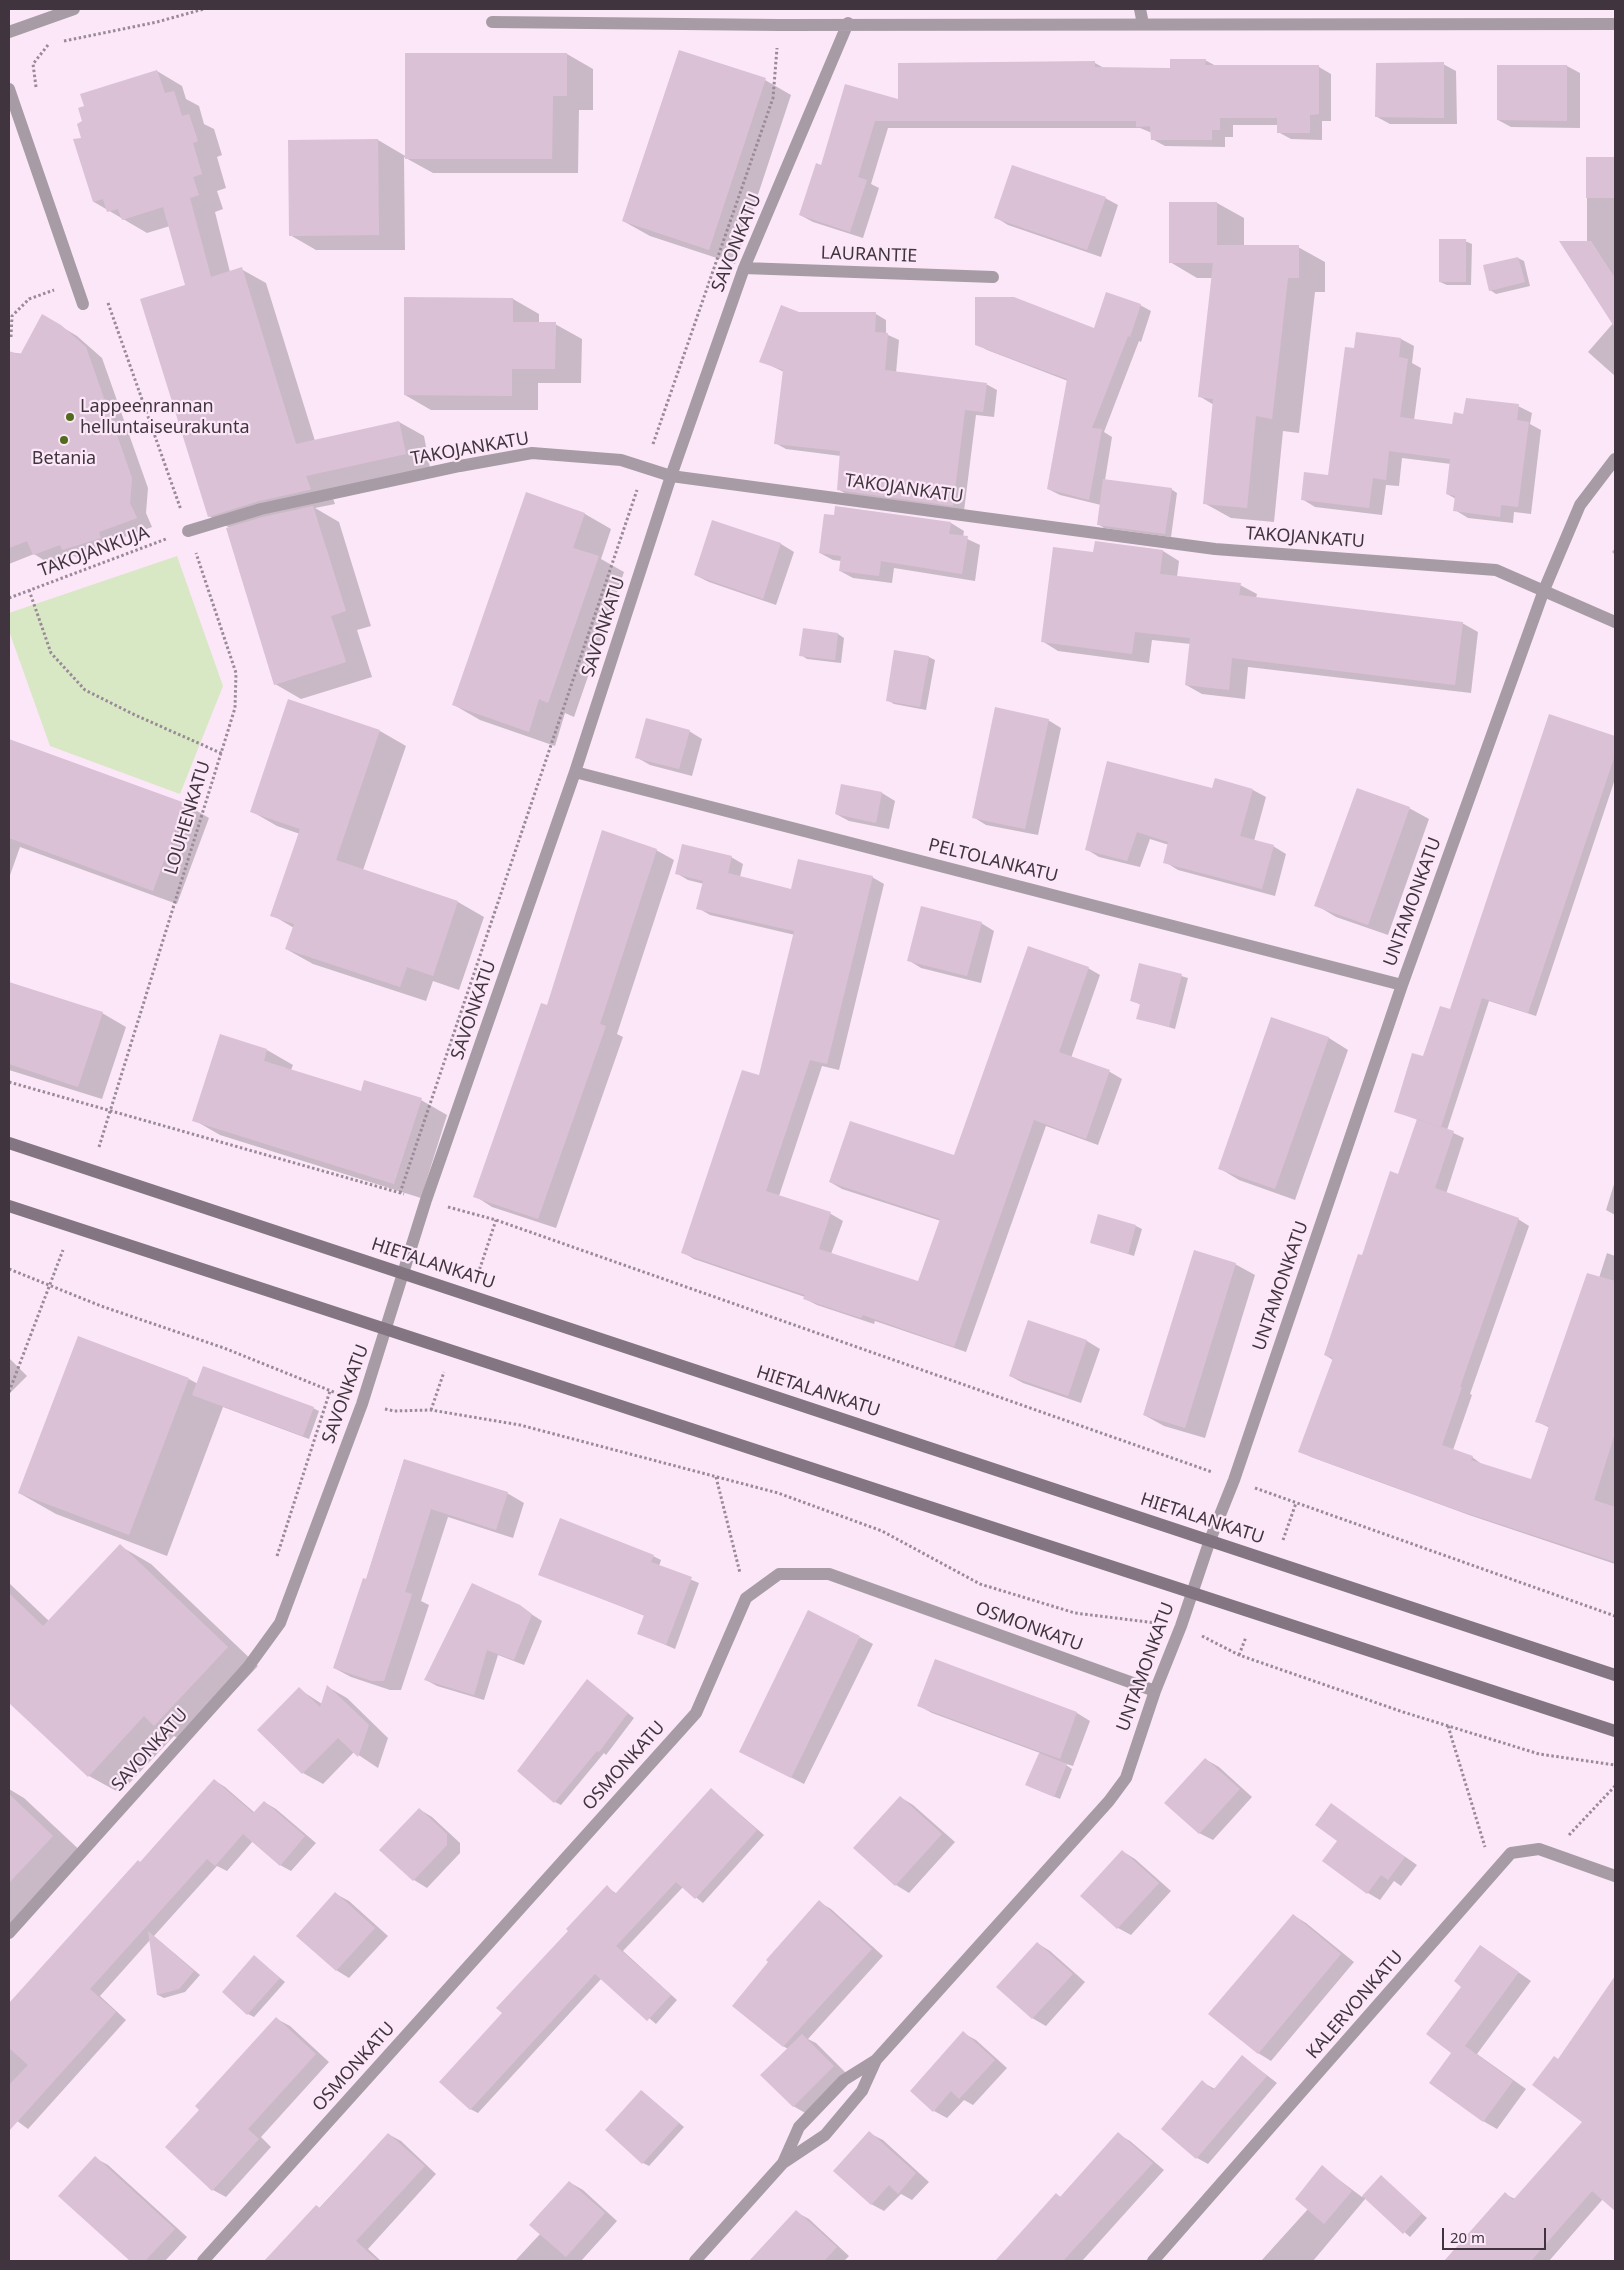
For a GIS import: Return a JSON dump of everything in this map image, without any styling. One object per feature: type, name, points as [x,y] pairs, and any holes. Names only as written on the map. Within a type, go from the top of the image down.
[{"type":"main road","name":"HIETALANKATU","points":[[9,1143],[1615,1675]]},
{"type":"main road","points":[[9,1206],[1615,1731]]},
{"type":"street","points":[[9,32],[74,9]]},
{"type":"street","points":[[1140,9],[1143,24]]},
{"type":"street","points":[[492,22],[779,25],[848,23],[1615,24]]},
{"type":"street","name":"SAVONKATU","points":[[9,1933],[248,1667],[280,1623],[388,1329],[426,1200],[575,772],[671,476],[744,268],[848,23]]},
{"type":"street","points":[[9,89],[83,304]]},
{"type":"street","name":"LAURANTIE","points":[[744,268],[993,278]]},
{"type":"street","name":"TAKOJANKATU","points":[[188,531],[261,509],[460,466],[532,453],[621,460],[671,476],[1215,549],[1496,570],[1615,622]]},
{"type":"street","name":"UNTAMONKATU","points":[[783,2163],[799,2127],[844,2080],[876,2060],[1109,1801],[1126,1778],[1155,1691],[1181,1626],[1191,1592],[1234,1480],[1402,985],[1544,590],[1580,505],[1615,459]]},
{"type":"street","name":"PELTOLANKATU","points":[[575,772],[1402,985]]},
{"type":"street","name":"OSMONKATU","points":[[203,2261],[696,1713],[746,1598],[779,1574],[829,1574],[1155,1691]]},
{"type":"street","name":"KALERVONKATU","points":[[1153,2261],[1511,1853],[1539,1849],[1615,1876]]},
{"type":"street","name":"UNTAMONKATU","points":[[694,2261],[783,2163],[825,2135],[862,2091],[876,2060]]},
{"type":"path","points":[[58,42],[157,22],[204,9]]},
{"type":"path","points":[[41,20],[49,44]]},
{"type":"path","points":[[400,1193],[645,467],[773,98],[779,25]]},
{"type":"path","points":[[41,47],[49,44]]},
{"type":"path","points":[[37,92],[33,64],[49,44]]},
{"type":"path","name":"LOUHENKATU","points":[[98,1148],[111,1112],[223,754],[235,708],[236,673],[106,298]]},
{"type":"path","points":[[11,337],[12,316],[29,299]]},
{"type":"path","name":"TAKOJANKUJA","points":[[9,598],[188,531]]},
{"type":"path","points":[[29,590],[51,653],[85,690],[135,716],[223,754]]},
{"type":"path","points":[[9,1082],[496,1220],[1615,1616]]},
{"type":"path","points":[[9,1392],[63,1249]]},
{"type":"path","points":[[9,1269],[102,1306],[224,1348],[362,1404],[394,1411],[431,1410],[520,1425],[778,1493],[882,1531],[980,1584],[1075,1612],[1181,1626],[1239,1655],[1448,1725],[1539,1754],[1615,1765]]},
{"type":"path","points":[[274,1562],[330,1391]]},
{"type":"path","points":[[716,1477],[746,1598]]},
{"type":"path","points":[[1448,1725],[1494,1874]]},
{"type":"path","points":[[1551,1853],[1615,1786]]},
{"type":"green space","points":[[177,556],[223,686],[180,794],[50,746],[9,631],[9,613]]},
{"type":"building","points":[[679,50],[766,78],[709,250],[622,221]]},
{"type":"building","points":[[405,53],[567,53],[567,96],[553,96],[552,159],[405,159]]},
{"type":"building","points":[[1170,59],[1206,59],[1205,65],[1319,65],[1319,114],[1310,115],[1310,133],[1277,133],[1277,118],[1220,118],[1220,130],[1212,130],[1212,140],[1151,140],[1150,126],[1136,127],[1136,121],[875,121],[858,177],[867,180],[850,232],[799,215],[816,163],[821,165],[845,84],[898,99],[898,63],[1095,61],[1095,67],[1170,68]]},
{"type":"building","points":[[1444,62],[1444,118],[1375,117],[1376,63]]},
{"type":"building","points":[[1497,65],[1567,65],[1567,121],[1497,120]]},
{"type":"building","points":[[157,70],[165,93],[174,91],[182,116],[189,114],[198,141],[193,143],[202,174],[193,177],[199,195],[190,198],[211,277],[242,267],[296,444],[399,421],[406,454],[306,476],[311,489],[309,490],[259,501],[208,517],[140,299],[185,285],[163,207],[122,220],[118,209],[107,212],[103,199],[93,202],[73,139],[81,138],[77,124],[82,121],[78,108],[84,106],[80,94]]},
{"type":"building","points":[[378,139],[379,235],[289,236],[288,140]]},
{"type":"building","points":[[1586,157],[1615,157],[1615,198],[1586,198]]},
{"type":"building","points":[[1012,165],[1106,197],[1087,250],[994,218]]},
{"type":"building","points":[[1169,202],[1217,202],[1217,245],[1299,245],[1299,278],[1288,278],[1272,419],[1256,416],[1247,508],[1203,504],[1213,399],[1198,397],[1213,263],[1169,263]]},
{"type":"building","points":[[1439,239],[1466,239],[1466,282],[1439,282]]},
{"type":"building","points":[[1559,241],[1591,241],[1615,278],[1615,328]]},
{"type":"building","points":[[1518,257],[1525,282],[1489,291],[1483,265]]},
{"type":"building","points":[[1106,292],[1141,304],[1130,337],[1128,336],[1092,428],[1102,429],[1089,500],[1047,489],[1067,379],[975,345],[975,297],[1014,297],[1094,328]]},
{"type":"building","points":[[404,297],[513,298],[513,322],[556,322],[555,369],[512,369],[512,396],[404,395]]},
{"type":"building","points":[[781,305],[799,312],[876,312],[875,332],[888,333],[885,370],[987,383],[983,412],[965,410],[953,506],[837,490],[840,451],[774,444],[783,370],[759,362]]},
{"type":"building","name":"Lappeenrannan helluntaiseurakunta","points":[[42,314],[61,325],[86,347],[132,478],[130,503],[137,518],[99,532],[101,538],[62,550],[60,545],[33,555],[27,541],[9,548],[9,351],[20,355]]},
{"type":"building","points":[[1356,332],[1401,338],[1399,357],[1408,359],[1400,417],[1452,424],[1454,412],[1463,414],[1466,398],[1519,404],[1517,420],[1529,422],[1518,507],[1501,505],[1500,517],[1453,511],[1455,496],[1446,494],[1450,459],[1389,451],[1386,480],[1373,478],[1369,508],[1301,500],[1304,472],[1328,475],[1345,347],[1354,348]]},
{"type":"building","points":[[1103,479],[1172,488],[1165,534],[1097,525]]},
{"type":"building","points":[[526,492],[585,513],[573,548],[599,556],[548,703],[539,699],[529,732],[452,705]]},
{"type":"building","points":[[313,506],[346,611],[331,616],[346,662],[274,685],[226,528],[263,517]]},
{"type":"building","points":[[835,506],[951,522],[949,534],[968,536],[962,574],[881,561],[879,576],[839,571],[841,556],[819,553],[824,514],[834,515]]},
{"type":"building","points":[[712,520],[781,543],[763,599],[694,575]]},
{"type":"building","points":[[1095,541],[1163,550],[1160,574],[1241,583],[1239,595],[1463,622],[1455,685],[1232,658],[1229,690],[1185,685],[1190,638],[1135,632],[1132,654],[1041,642],[1053,547],[1093,552]]},
{"type":"building","points":[[803,628],[838,633],[835,660],[799,656]]},
{"type":"building","points":[[894,650],[929,656],[920,707],[886,701]]},
{"type":"building","points":[[288,699],[380,730],[336,860],[458,901],[433,976],[407,967],[400,987],[285,949],[294,924],[270,916],[300,829],[250,812]]},
{"type":"building","points":[[995,707],[1049,719],[1025,829],[972,818]]},
{"type":"building","points":[[1549,714],[1615,736],[1615,755],[1528,1013],[1482,998],[1441,1127],[1394,1112],[1412,1053],[1423,1056],[1440,1006],[1450,1009]]},
{"type":"building","points":[[646,718],[690,730],[679,769],[635,758]]},
{"type":"building","points":[[9,739],[185,803],[153,891],[9,838]]},
{"type":"building","points":[[1107,761],[1212,788],[1215,778],[1253,789],[1240,836],[1274,845],[1262,889],[1163,863],[1168,842],[1137,832],[1127,861],[1085,850]]},
{"type":"building","points":[[841,784],[882,792],[876,823],[835,814]]},
{"type":"building","points":[[1357,788],[1410,807],[1368,925],[1314,906]]},
{"type":"building","points":[[602,830],[657,849],[600,1024],[606,1026],[538,1219],[473,1197],[541,1003],[547,1005]]},
{"type":"building","points":[[682,844],[732,856],[728,873],[791,889],[798,859],[873,876],[827,1064],[810,1060],[766,1191],[831,1212],[819,1249],[918,1281],[940,1219],[829,1182],[850,1121],[954,1155],[1028,946],[1089,967],[1059,1052],[1110,1070],[1086,1139],[1034,1120],[954,1347],[863,1315],[861,1318],[803,1299],[805,1295],[681,1253],[742,1070],[759,1075],[794,931],[696,909],[703,881],[675,874]]},
{"type":"building","points":[[921,906],[982,922],[967,976],[907,961]]},
{"type":"building","points":[[1139,963],[1182,974],[1169,1027],[1136,1019],[1140,1004],[1130,1001]]},
{"type":"building","points":[[9,982],[103,1012],[78,1087],[9,1064]]},
{"type":"building","points":[[1271,1017],[1329,1037],[1275,1189],[1218,1169]]},
{"type":"building","points":[[220,1034],[267,1049],[264,1061],[361,1091],[364,1080],[422,1098],[394,1184],[192,1121]]},
{"type":"building","points":[[1417,1119],[1454,1131],[1435,1188],[1519,1218],[1460,1387],[1462,1387],[1442,1445],[1473,1456],[1471,1460],[1531,1479],[1549,1426],[1535,1422],[1587,1273],[1615,1281],[1615,1433],[1594,1500],[1615,1507],[1615,1562],[1457,1510],[1298,1452],[1333,1358],[1324,1355],[1358,1254],[1362,1255],[1390,1171],[1398,1174]]},
{"type":"building","points":[[1098,1214],[1136,1225],[1128,1254],[1090,1243]]},
{"type":"building","points":[[1194,1250],[1236,1263],[1185,1428],[1143,1415]]},
{"type":"building","points":[[1028,1320],[1087,1340],[1068,1396],[1009,1376]]},
{"type":"building","points":[[78,1336],[189,1378],[129,1535],[18,1493]]},
{"type":"building","points":[[203,1366],[314,1407],[303,1436],[192,1395]]},
{"type":"building","points":[[404,1459],[508,1492],[496,1530],[431,1509],[405,1592],[412,1594],[384,1681],[372,1681],[333,1668],[363,1578],[366,1579]]},
{"type":"building","points":[[560,1518],[654,1555],[651,1562],[692,1577],[666,1645],[637,1634],[644,1615],[538,1575]]},
{"type":"building","points":[[120,1544],[228,1647],[154,1726],[144,1716],[88,1777],[9,1703],[9,1593],[43,1626]]},
{"type":"building","points":[[472,1583],[520,1605],[532,1614],[514,1660],[487,1650],[474,1695],[424,1680]]},
{"type":"building","points":[[808,1610],[860,1636],[791,1778],[739,1752]]},
{"type":"building","points":[[935,1659],[1077,1712],[1060,1759],[917,1706]]},
{"type":"building","points":[[587,1679],[628,1713],[599,1752],[597,1751],[554,1803],[517,1771]]},
{"type":"building","points":[[327,1685],[369,1725],[358,1757],[338,1738],[302,1774],[257,1730],[299,1687],[320,1707]]},
{"type":"building","points":[[1039,1753],[1067,1764],[1054,1797],[1025,1785]]},
{"type":"building","points":[[1205,1758],[1240,1789],[1199,1834],[1164,1803]]},
{"type":"building","points":[[214,1779],[253,1813],[264,1801],[305,1836],[280,1866],[243,1834],[215,1866],[207,1859],[90,1989],[116,2012],[9,2131],[9,2085],[28,2065],[9,2048],[9,2003]]},
{"type":"building","points":[[711,1788],[757,1830],[695,1899],[676,1882],[616,1946],[671,1995],[647,2021],[595,1974],[470,2110],[439,2082],[502,2013],[496,2008],[568,1931],[566,1929],[607,1885],[615,1894]]},
{"type":"building","points":[[9,1794],[53,1836],[9,1883]]},
{"type":"building","points":[[900,1796],[942,1834],[895,1886],[853,1848]]},
{"type":"building","points":[[1331,1803],[1405,1857],[1388,1880],[1381,1875],[1367,1894],[1322,1861],[1337,1841],[1315,1825]]},
{"type":"building","points":[[419,1808],[447,1834],[447,1845],[413,1881],[379,1850]]},
{"type":"building","points":[[1122,1850],[1159,1883],[1117,1929],[1080,1896]]},
{"type":"building","points":[[335,1892],[375,1928],[336,1971],[296,1936]]},
{"type":"building","points":[[819,1900],[872,1949],[783,2047],[732,2006],[768,1962],[766,1960]]},
{"type":"building","points":[[1293,1914],[1341,1954],[1258,2054],[1208,2014]]},
{"type":"building","points":[[148,1931],[194,1971],[179,1989],[157,1995]]},
{"type":"building","points":[[1037,1942],[1073,1974],[1032,2019],[996,1987]]},
{"type":"building","points":[[1480,1945],[1519,1972],[1465,2046],[1513,2081],[1483,2122],[1429,2083],[1451,2053],[1426,2034],[1461,1987],[1454,1981]]},
{"type":"building","points":[[254,1955],[280,1978],[247,2015],[222,1992]]},
{"type":"building","points":[[1615,1976],[1615,2211],[1592,2191],[1531,2261],[1444,2261],[1505,2192],[1513,2200],[1582,2122],[1532,2085],[1554,2056],[1558,2059]]},
{"type":"building","points":[[276,2017],[316,2054],[248,2129],[259,2139],[212,2191],[165,2147],[199,2110],[195,2106]]},
{"type":"building","points":[[963,2031],[995,2060],[959,2099],[951,2091],[933,2112],[910,2091]]},
{"type":"building","points":[[802,2034],[834,2066],[793,2107],[760,2075]]},
{"type":"building","points":[[1242,2055],[1267,2076],[1196,2159],[1161,2129],[1202,2080],[1213,2090]]},
{"type":"building","points":[[641,2090],[679,2123],[642,2164],[605,2130]]},
{"type":"building","points":[[869,2131],[916,2173],[898,2194],[889,2185],[871,2205],[833,2171]]},
{"type":"building","points":[[1118,2132],[1153,2163],[1063,2261],[995,2261],[1056,2193],[1060,2197]]},
{"type":"building","points":[[388,2133],[425,2166],[356,2241],[378,2261],[264,2261],[316,2205],[320,2208]]},
{"type":"building","points":[[95,2156],[175,2229],[145,2261],[130,2261],[58,2196]]},
{"type":"building","points":[[1322,2165],[1352,2191],[1324,2224],[1295,2199]]},
{"type":"building","points":[[1381,2175],[1422,2213],[1403,2234],[1362,2196]]},
{"type":"building","points":[[569,2181],[605,2213],[566,2257],[529,2225]]},
{"type":"building","points":[[796,2210],[837,2247],[824,2261],[749,2261]]},
{"type":"place","name":"Lappeenrannan helluntaiseurakunta","points":[[70,417]]},
{"type":"place","name":"Betania","points":[[64,440]]}]
